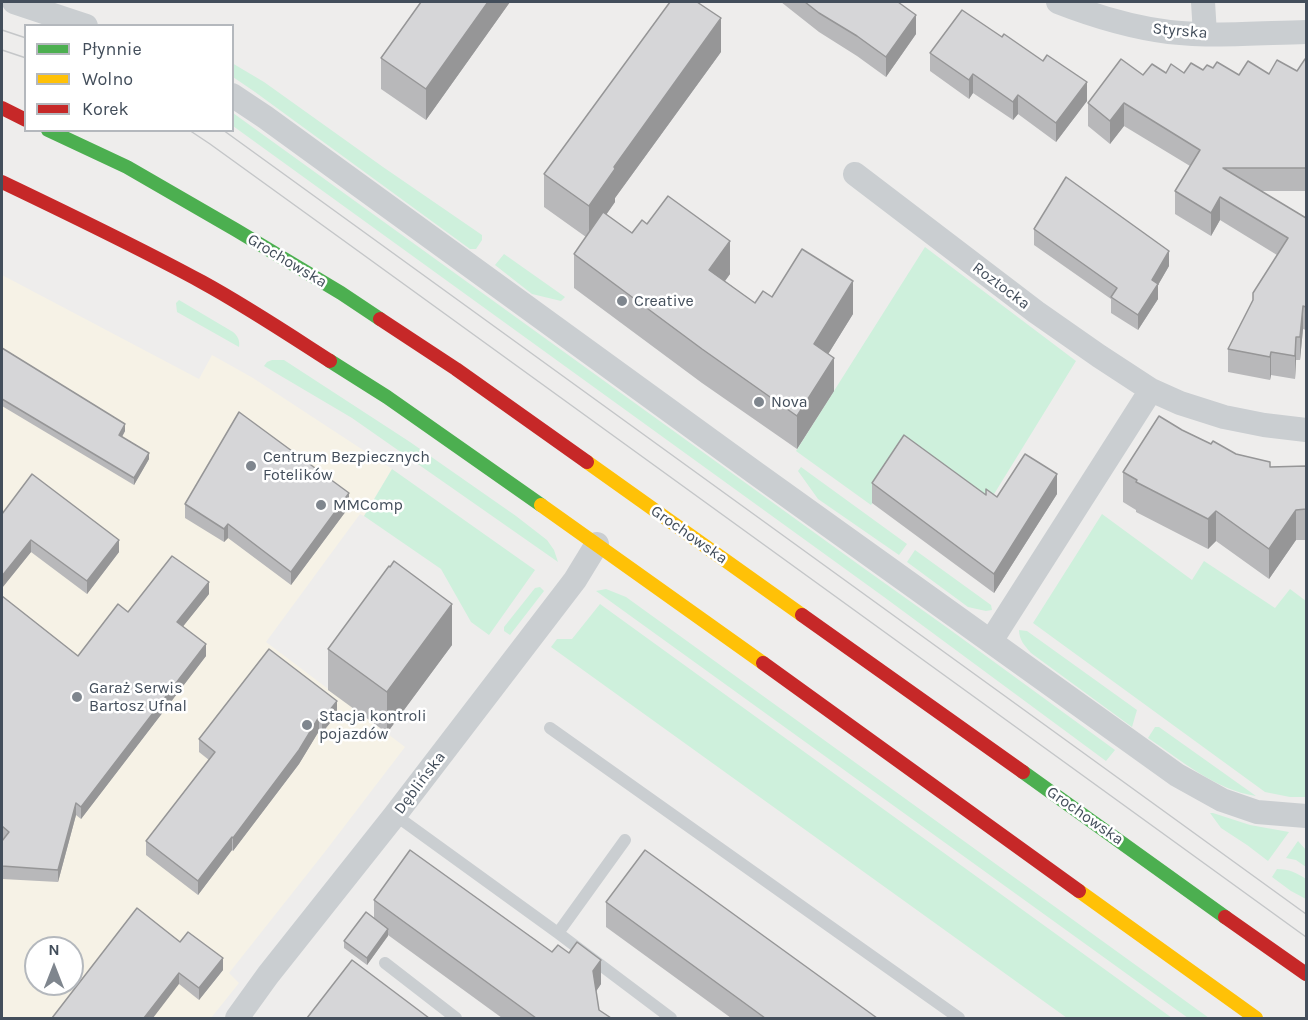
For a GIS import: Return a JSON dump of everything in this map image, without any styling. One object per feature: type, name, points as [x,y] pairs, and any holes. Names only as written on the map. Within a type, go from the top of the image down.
[{"type":"main road","points":[[2,108],[24,119]]},
{"type":"main road","name":"Grochowska","points":[[52,132],[127,167],[236,230],[341,293],[456,369],[1306,974]]},
{"type":"main road","points":[[2,182],[101,229],[203,283],[271,323],[387,397],[597,544],[1256,1018]]},
{"type":"street","points":[[14,2],[80,24]]},
{"type":"street","name":"Styrska","points":[[1058,2],[1110,20],[1169,32],[1205,34],[1306,32]]},
{"type":"street","points":[[1203,2],[1205,34]]},
{"type":"street","points":[[234,96],[1177,775],[1222,800],[1257,812],[1306,816]]},
{"type":"street","name":"Roztocka","points":[[855,174],[1036,312],[1151,390],[1180,403],[1224,417],[1306,430]]},
{"type":"street","points":[[991,641],[1151,390]]},
{"type":"street","name":"Dęblińska","points":[[237,1018],[575,580],[597,544]]},
{"type":"lane","points":[[550,728],[959,1018]]},
{"type":"lane","points":[[395,815],[558,933],[665,1017]]},
{"type":"lane","points":[[558,933],[624,840]]},
{"type":"lane","points":[[385,963],[456,1018]]},
{"type":"shaded area","points":[[2,275],[199,379],[212,355],[253,378],[392,469],[364,516],[360,514],[266,642],[405,747],[229,973],[239,983],[211,1018],[2,1018]]},
{"type":"green space","points":[[234,64],[264,82],[482,235],[482,240],[476,249],[470,249],[234,78]]},
{"type":"green space","points":[[234,114],[1115,750],[1106,761],[884,597],[234,127]]},
{"type":"green space","points":[[925,247],[1076,361],[983,512],[904,455],[871,505],[796,451]]},
{"type":"green space","points":[[504,254],[565,297],[561,301],[532,294],[495,265]]},
{"type":"green space","points":[[179,300],[233,332],[238,339],[239,347],[177,312],[176,303]]},
{"type":"green space","points":[[272,360],[284,360],[410,442],[516,516],[547,540],[558,562],[352,418],[264,366]]},
{"type":"green space","points":[[801,467],[907,544],[899,555],[818,499],[798,471]]},
{"type":"green space","points":[[392,469],[535,570],[489,635],[471,622],[441,569],[364,516]]},
{"type":"green space","points":[[1102,514],[1192,580],[1204,561],[1275,608],[1290,589],[1306,601],[1306,797],[1290,797],[1265,792],[1033,623]]},
{"type":"green space","points":[[915,550],[991,605],[992,610],[968,607],[907,562]]},
{"type":"green space","points":[[540,587],[544,591],[510,635],[504,631],[504,627],[535,588]]},
{"type":"green space","points":[[606,589],[626,597],[1209,1018],[1188,1018],[596,591]]},
{"type":"green space","points":[[600,604],[1172,1018],[1067,1018],[551,647],[557,639],[572,639]]},
{"type":"green space","points":[[1019,630],[1027,631],[1137,710],[1132,727],[1031,653],[1021,640]]},
{"type":"green space","points":[[1155,727],[1159,727],[1256,796],[1226,788],[1186,764],[1148,738]]},
{"type":"green space","points":[[1210,813],[1250,825],[1289,832],[1268,861],[1221,828]]},
{"type":"green space","points":[[1298,841],[1306,850],[1306,867],[1296,860],[1286,858]]},
{"type":"green space","points":[[1277,869],[1293,872],[1306,879],[1306,899],[1272,877]]},
{"type":"building","points":[[421,2],[488,2],[426,89],[381,58]]},
{"type":"building","points":[[670,2],[697,2],[721,18],[614,167],[615,169],[589,206],[544,174]]},
{"type":"building","points":[[805,2],[898,2],[916,15],[886,57]]},
{"type":"building","points":[[962,10],[1002,37],[1004,34],[1043,61],[1047,55],[1087,82],[1056,123],[1018,95],[1013,102],[973,74],[969,80],[930,53]]},
{"type":"building","points":[[1121,59],[1143,75],[1152,64],[1166,73],[1171,64],[1184,73],[1191,63],[1203,70],[1207,65],[1213,68],[1217,62],[1239,75],[1248,61],[1269,74],[1277,60],[1297,71],[1306,60],[1306,168],[1223,168],[1306,218],[1306,307],[1303,306],[1300,337],[1296,337],[1295,356],[1271,352],[1270,357],[1228,349],[1253,300],[1253,293],[1288,238],[1220,197],[1211,213],[1175,191],[1200,150],[1124,103],[1110,121],[1088,103]]},
{"type":"building","points":[[1066,177],[1169,251],[1152,280],[1158,284],[1138,315],[1111,297],[1117,288],[1034,229]]},
{"type":"building","points":[[668,196],[730,241],[709,270],[755,303],[763,291],[772,297],[802,249],[853,281],[814,344],[834,358],[797,416],[574,254],[603,212],[632,233],[642,220],[647,224]]},
{"type":"building","points":[[2,348],[125,424],[119,435],[149,453],[134,478],[2,399]]},
{"type":"building","points":[[239,412],[349,493],[291,572],[228,524],[224,529],[185,504]]},
{"type":"building","points":[[1159,416],[1211,444],[1213,441],[1236,454],[1270,462],[1270,467],[1306,466],[1306,509],[1296,510],[1269,549],[1216,511],[1208,519],[1136,482],[1137,480],[1123,472]]},
{"type":"building","points":[[904,435],[986,495],[986,489],[997,497],[1025,454],[1057,474],[994,574],[872,483]]},
{"type":"building","points":[[32,474],[119,540],[87,581],[31,540],[2,576],[2,514]]},
{"type":"building","points":[[172,556],[209,582],[177,622],[206,644],[81,807],[76,803],[58,870],[2,866],[2,841],[9,832],[2,826],[2,596],[78,656],[118,604],[128,612]]},
{"type":"building","points":[[394,561],[452,604],[387,692],[328,649]]},
{"type":"building","points":[[269,649],[337,701],[322,720],[319,717],[299,750],[198,881],[146,841],[215,752],[199,739]]},
{"type":"building","points":[[410,850],[552,952],[558,945],[569,953],[577,942],[601,960],[593,971],[599,1010],[611,1018],[536,1018],[374,900]]},
{"type":"building","points":[[645,850],[877,1018],[765,1018],[606,902]]},
{"type":"building","points":[[137,908],[180,942],[188,932],[223,958],[199,988],[179,973],[144,1018],[52,1018],[69,996],[84,996],[84,977]]},
{"type":"building","points":[[366,912],[388,929],[367,958],[344,941]]},
{"type":"building","points":[[352,960],[429,1018],[307,1018]]},
{"type":"tram line","points":[[2,30],[24,37]]},
{"type":"tram line","points":[[2,50],[24,57]]},
{"type":"tram line","points":[[192,132],[1306,937]]},
{"type":"tram line","points":[[226,132],[1306,914]]},
{"type":"traffic: fast","points":[[52,132],[127,167],[341,293],[380,319]]},
{"type":"traffic: fast","points":[[330,361],[387,397],[541,505]]},
{"type":"traffic: fast","points":[[1023,772],[1225,917]]},
{"type":"traffic: slow","points":[[587,462],[802,615]]},
{"type":"traffic: slow","points":[[541,505],[763,663]]},
{"type":"traffic: slow","points":[[1079,891],[1256,1018]]},
{"type":"traffic: jam","points":[[2,108],[24,119]]},
{"type":"traffic: jam","points":[[2,182],[202,282],[251,310],[330,361]]},
{"type":"traffic: jam","points":[[380,319],[456,369],[587,462]]},
{"type":"traffic: jam","points":[[802,615],[1023,772]]},
{"type":"traffic: jam","points":[[763,663],[1079,891]]},
{"type":"traffic: jam","points":[[1225,917],[1306,974]]},
{"type":"place","name":"Creative","points":[[622,301]]},
{"type":"place","name":"Nova","points":[[759,402]]},
{"type":"place","name":"Centrum Bezpiecznych Fotelików","points":[[251,466]]},
{"type":"place","name":"MMComp","points":[[321,505]]},
{"type":"place","name":"Garaż Serwis Bartosz Ufnal","points":[[77,697]]},
{"type":"place","name":"Stacja kontroli pojazdów","points":[[307,725]]}]
